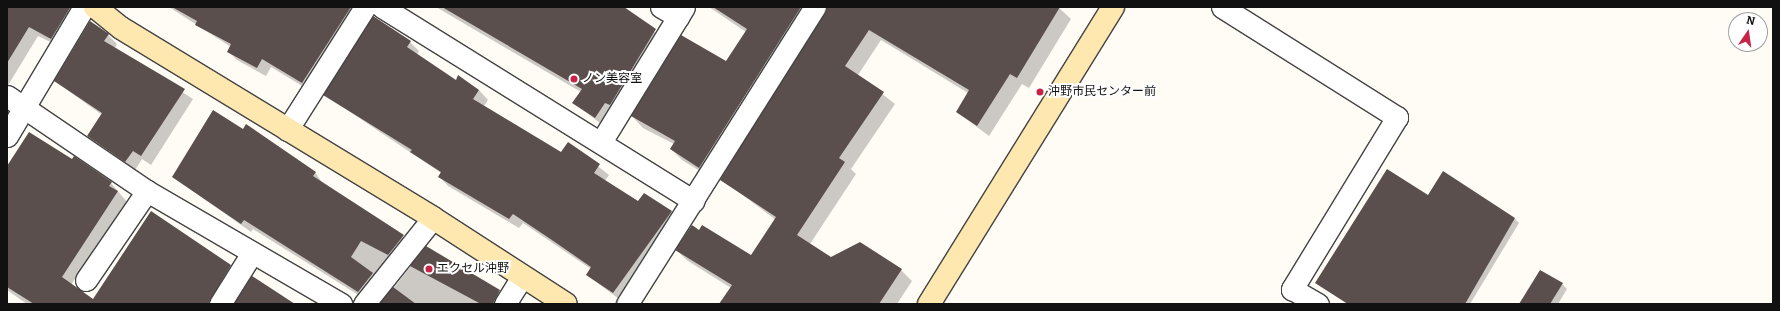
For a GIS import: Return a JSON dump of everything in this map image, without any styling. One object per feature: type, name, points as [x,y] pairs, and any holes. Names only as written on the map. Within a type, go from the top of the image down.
[{"type":"street","points":[[7,136],[16,101],[84,7]]},
{"type":"street","points":[[95,7],[121,28],[433,218],[522,278],[566,304]]},
{"type":"street","points":[[287,130],[365,7]]},
{"type":"street","points":[[382,7],[694,201]]},
{"type":"street","points":[[627,304],[694,201],[815,7]]},
{"type":"street","points":[[929,304],[1113,7]]},
{"type":"street","points":[[1222,7],[1397,117],[1292,289],[1318,304]]},
{"type":"street","points":[[601,142],[674,10]]},
{"type":"street","points":[[16,101],[147,191],[342,304]]},
{"type":"street","points":[[86,280],[147,191]]},
{"type":"street","points":[[364,304],[433,218]]},
{"type":"street","points":[[220,304],[252,253]]},
{"type":"street","points":[[505,304],[522,278]]},
{"type":"building","points":[[7,7],[70,8],[51,39],[29,27],[7,63]]},
{"type":"building","points":[[172,7],[351,7],[302,83],[262,59],[257,68],[227,52],[231,44],[195,25],[197,21]]},
{"type":"building","points":[[442,7],[624,7],[656,29],[610,105],[605,103],[595,118],[572,103],[582,89]]},
{"type":"building","points":[[713,7],[801,7],[699,168],[670,149],[675,141],[631,116],[681,35],[726,61],[747,29]]},
{"type":"building","points":[[827,7],[1060,7],[1017,78],[1010,74],[977,126],[956,112],[969,90],[869,30],[845,66],[884,92],[839,158],[845,162],[797,235],[831,257],[860,242],[902,269],[879,304],[719,304],[732,285],[675,250],[692,225],[699,230],[702,225],[751,255],[776,217],[720,180]]},
{"type":"building","points":[[373,16],[411,41],[407,47],[456,80],[458,75],[479,90],[473,99],[561,152],[568,142],[600,164],[594,173],[638,201],[644,193],[672,211],[613,293],[586,275],[591,267],[549,238],[513,214],[509,219],[438,177],[441,172],[410,152],[412,150],[323,95]]},
{"type":"building","points":[[90,21],[109,34],[104,41],[185,89],[141,156],[133,151],[125,162],[87,136],[102,113],[54,81]]},
{"type":"building","points":[[213,110],[243,129],[246,124],[316,172],[313,176],[404,235],[388,255],[361,241],[351,257],[373,273],[358,292],[244,220],[241,224],[172,177]]},
{"type":"building","points":[[29,132],[72,159],[74,156],[112,182],[109,186],[118,191],[62,277],[93,299],[151,211],[231,265],[208,304],[34,304],[7,287],[7,166]]},
{"type":"building","points":[[1387,169],[1428,195],[1443,171],[1515,218],[1465,304],[1348,304],[1315,283]]},
{"type":"building","points":[[426,246],[500,290],[493,304],[481,304],[410,266]]},
{"type":"building","points":[[1540,270],[1563,283],[1550,304],[1519,304]]},
{"type":"building","points":[[252,276],[295,304],[234,304]]},
{"type":"building","points":[[393,287],[416,304],[379,304]]},
{"type":"place","name":"ノン美容室","points":[[574,79]]},
{"type":"place","name":"沖野市民センター前","points":[[1040,92]]},
{"type":"place","name":"エクセル沖野","points":[[429,269]]}]
